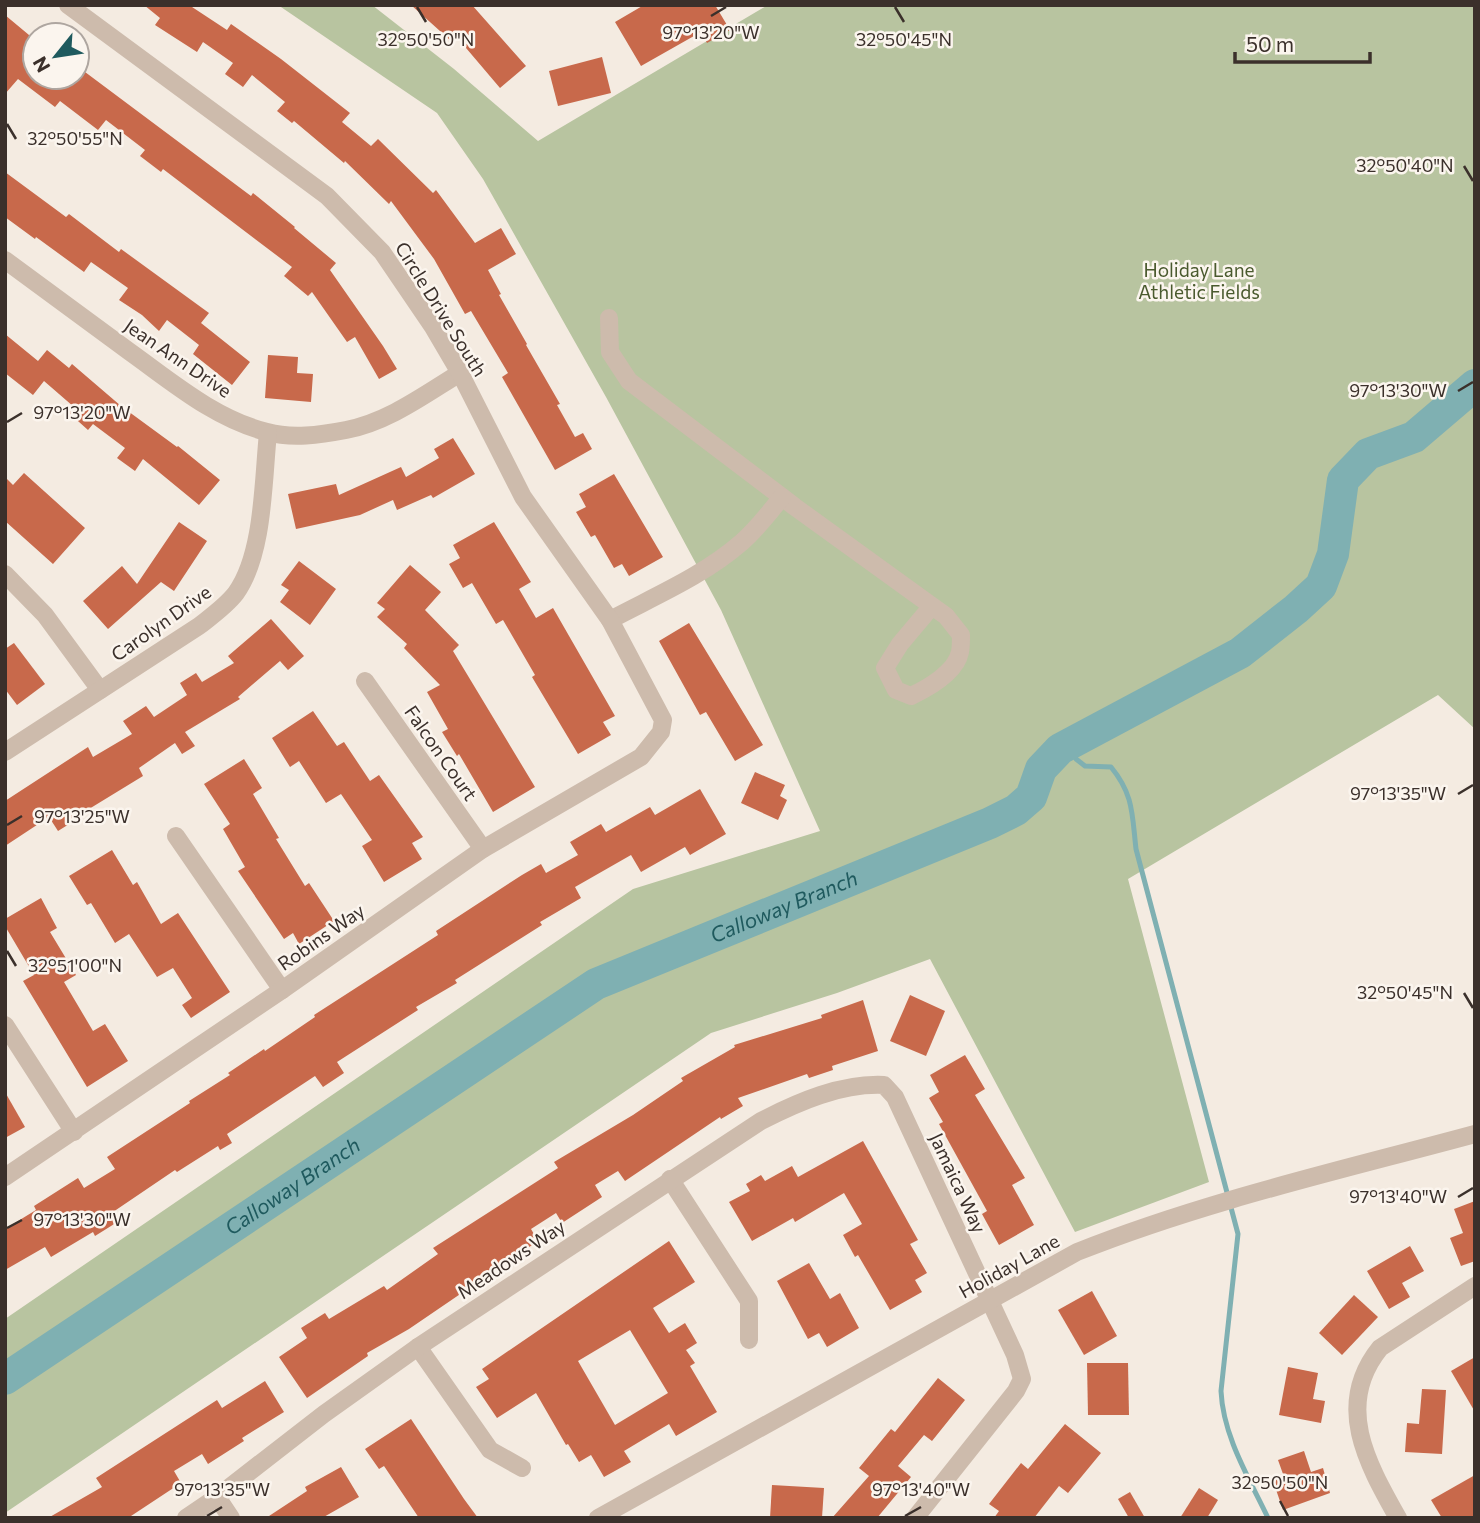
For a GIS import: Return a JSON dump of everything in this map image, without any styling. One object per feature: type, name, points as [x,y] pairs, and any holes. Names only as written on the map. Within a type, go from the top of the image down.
[{"type":"street","name":"Circle Drive South","points":[[68,5],[327,196],[382,252],[433,327],[460,373],[523,497],[610,620],[663,720],[661,733]]},
{"type":"street","name":"Jean Ann Drive","points":[[5,260],[186,393],[240,424],[268,433],[296,437],[347,430],[377,421],[402,409],[460,373]]},
{"type":"street","points":[[610,318],[610,352],[629,381],[946,616],[961,635],[960,654],[950,668],[928,688],[911,696],[896,690],[885,668],[900,644],[932,606]]},
{"type":"street","name":"Carolyn Drive","points":[[5,752],[200,626],[225,606],[238,590],[256,548],[268,433]]},
{"type":"street","points":[[610,620],[690,578],[742,541],[782,497]]},
{"type":"street","points":[[5,574],[45,615],[100,690]]},
{"type":"street","name":"Falcon Court","points":[[365,681],[483,849]]},
{"type":"street","name":"Robins Way","points":[[5,1177],[282,990],[483,849],[641,757],[661,733]]},
{"type":"street","points":[[176,836],[282,990]]},
{"type":"street","points":[[5,1025],[74,1132]]},
{"type":"street","name":"Meadows Way","points":[[186,1518],[418,1347],[761,1121],[789,1107],[828,1093],[869,1084],[884,1085]]},
{"type":"street","name":"Jamaica Way","points":[[884,1085],[895,1097],[1015,1355],[1022,1379],[1016,1391],[915,1518]]},
{"type":"street","name":"Holiday Lane","points":[[598,1518],[1077,1252],[1118,1235],[1214,1205],[1475,1134]]},
{"type":"street","points":[[670,1179],[749,1301],[749,1340]]},
{"type":"street","points":[[1398,1518],[1371,1469],[1358,1427],[1356,1406],[1368,1362],[1380,1348],[1475,1286]]},
{"type":"street","points":[[418,1347],[490,1450],[522,1468]]},
{"type":"street","points":[[217,1497],[231,1518]]},
{"type":"green space","name":"Holiday Lane Athletic Fields","points":[[278,5],[372,5],[454,69],[538,141],[768,5],[1475,5],[1475,729],[1438,695],[1128,879],[1209,1182],[1075,1232],[930,959],[837,993],[711,1033],[5,1513],[5,1319],[633,889],[820,831],[721,610],[606,397],[483,179],[437,113]]},
{"type":"building","points":[[144,5],[189,5],[227,30],[231,24],[350,113],[342,122],[371,146],[378,139],[433,193],[436,190],[475,243],[501,228],[516,254],[488,270],[575,437],[583,433],[592,449],[555,470],[502,377],[508,373],[471,311],[465,314],[434,259],[391,201],[389,204],[345,161],[344,163],[294,121],[292,123],[277,111],[285,102],[252,75],[243,87],[225,74],[233,63],[203,42],[197,52],[155,25],[160,18]]},
{"type":"building","points":[[411,5],[472,5],[526,66],[500,88],[455,35],[450,40]]},
{"type":"building","points":[[644,5],[715,5],[730,30],[707,43],[701,32],[641,66],[615,22]]},
{"type":"building","points":[[5,15],[21,28],[21,81],[18,79],[5,94]]},
{"type":"building","points":[[602,57],[611,93],[558,106],[549,71]]},
{"type":"building","points":[[91,76],[251,196],[253,193],[336,263],[330,270],[397,369],[379,379],[355,337],[347,342],[312,292],[308,296],[284,276],[292,267],[163,169],[161,172],[140,156],[145,150],[106,120],[98,130],[60,101],[55,107],[34,91],[91,91]]},
{"type":"building","points":[[5,172],[66,217],[69,214],[119,252],[121,249],[209,313],[201,323],[250,362],[232,385],[193,354],[199,345],[167,320],[159,331],[142,315],[119,300],[128,288],[91,262],[84,272],[5,217]]},
{"type":"building","points":[[5,334],[38,361],[47,350],[69,368],[72,364],[121,406],[220,480],[199,505],[143,459],[135,471],[117,458],[125,448],[93,424],[88,430],[69,413],[74,407],[44,381],[33,395],[5,373]]},
{"type":"building","points":[[268,355],[298,357],[297,373],[313,374],[311,402],[265,398]]},
{"type":"building","points":[[453,438],[475,474],[433,498],[431,495],[397,510],[393,500],[360,515],[296,529],[288,494],[336,484],[339,495],[401,467],[406,477],[439,458],[434,449]]},
{"type":"building","points":[[24,473],[85,528],[53,564],[5,521],[5,477],[13,485]]},
{"type":"building","points":[[614,474],[663,557],[629,576],[622,564],[614,568],[595,535],[591,537],[576,512],[586,507],[579,494]]},
{"type":"building","points":[[179,522],[207,541],[174,591],[161,582],[108,629],[83,601],[122,566],[137,584]]},
{"type":"building","points":[[494,522],[531,582],[519,589],[536,618],[553,608],[615,716],[603,722],[611,735],[578,754],[532,677],[535,675],[503,620],[496,624],[472,583],[463,588],[449,564],[460,558],[453,545]]},
{"type":"building","points":[[299,561],[336,589],[310,625],[280,602],[289,590],[281,585]]},
{"type":"building","points":[[410,565],[441,592],[425,610],[459,645],[453,651],[535,787],[493,812],[459,754],[457,756],[442,732],[448,729],[427,692],[440,685],[404,648],[407,644],[377,617],[385,609],[377,603]]},
{"type":"building","points":[[271,619],[304,656],[288,670],[280,661],[238,697],[240,699],[185,732],[195,746],[182,754],[175,743],[139,768],[143,776],[58,831],[49,817],[5,846],[5,801],[88,747],[93,757],[132,734],[123,721],[146,706],[154,717],[187,695],[180,683],[196,673],[202,682],[234,663],[228,656]]},
{"type":"building","points":[[689,623],[763,745],[735,761],[706,712],[700,715],[659,641]]},
{"type":"building","points":[[14,643],[45,684],[17,705],[5,689],[5,649]]},
{"type":"building","points":[[313,711],[337,746],[344,742],[370,781],[379,775],[423,837],[412,843],[422,859],[384,882],[362,846],[372,840],[341,794],[326,803],[299,761],[290,767],[272,738]]},
{"type":"building","points":[[244,759],[262,788],[253,794],[279,838],[276,839],[305,886],[309,883],[334,921],[299,944],[293,933],[284,939],[238,871],[245,867],[223,829],[230,824],[204,784]]},
{"type":"building","points":[[755,772],[785,785],[780,796],[787,800],[778,820],[741,803]]},
{"type":"building","points":[[700,789],[726,834],[690,855],[685,847],[641,872],[631,855],[575,887],[581,898],[540,922],[542,925],[455,980],[457,983],[416,1007],[418,1010],[337,1062],[344,1073],[323,1087],[315,1076],[227,1134],[232,1143],[220,1150],[218,1146],[177,1172],[175,1170],[113,1212],[119,1221],[95,1236],[93,1232],[51,1257],[45,1247],[5,1270],[5,1229],[36,1210],[34,1206],[78,1178],[84,1188],[115,1169],[107,1157],[190,1103],[189,1101],[230,1075],[228,1073],[264,1049],[265,1051],[315,1017],[314,1015],[438,935],[436,931],[522,875],[541,864],[546,873],[578,855],[570,842],[601,824],[606,832],[650,807],[655,815]]},
{"type":"building","points":[[112,850],[133,885],[137,882],[161,924],[178,913],[230,992],[191,1018],[182,1005],[192,998],[173,968],[157,977],[129,934],[115,943],[91,903],[87,905],[69,876]]},
{"type":"building","points":[[41,898],[57,928],[50,932],[76,975],[64,982],[93,1031],[105,1024],[128,1061],[87,1087],[23,981],[34,975],[5,926],[5,919]]},
{"type":"building","points":[[910,995],[945,1011],[926,1056],[890,1041]]},
{"type":"building","points":[[863,1000],[878,1051],[832,1066],[833,1070],[809,1078],[807,1074],[738,1098],[743,1106],[721,1119],[720,1117],[625,1181],[618,1171],[595,1185],[602,1197],[562,1223],[556,1213],[531,1229],[538,1241],[409,1329],[367,1353],[368,1356],[307,1398],[279,1357],[307,1338],[301,1328],[325,1313],[329,1319],[384,1286],[387,1290],[438,1254],[433,1248],[558,1168],[554,1162],[633,1115],[683,1081],[681,1078],[735,1047],[734,1045],[822,1018],[821,1015]]},
{"type":"building","points":[[965,1055],[985,1089],[975,1095],[1025,1178],[1012,1185],[1034,1225],[999,1245],[982,1214],[987,1211],[939,1124],[943,1122],[929,1098],[939,1092],[930,1075]]},
{"type":"building","points":[[5,1092],[25,1127],[5,1138]]},
{"type":"building","points":[[863,1141],[918,1240],[910,1244],[927,1273],[915,1280],[922,1292],[890,1310],[843,1235],[862,1224],[844,1193],[795,1222],[793,1218],[752,1241],[729,1202],[750,1191],[746,1184],[761,1175],[765,1181],[792,1166],[798,1177]]},
{"type":"building","points":[[1475,1201],[1475,1261],[1461,1266],[1450,1238],[1463,1233],[1454,1209]]},
{"type":"building","points":[[669,1241],[695,1282],[653,1308],[669,1333],[685,1323],[697,1343],[686,1350],[695,1363],[690,1366],[717,1412],[676,1436],[669,1424],[624,1451],[631,1462],[604,1477],[591,1455],[579,1462],[536,1393],[497,1418],[476,1387],[489,1379],[482,1369]],"holes":[[[630,1330],[668,1393],[615,1425],[578,1361]]]},
{"type":"building","points":[[1410,1246],[1424,1271],[1402,1283],[1410,1297],[1389,1309],[1367,1271]]},
{"type":"building","points":[[809,1263],[830,1299],[840,1293],[859,1328],[827,1347],[819,1333],[808,1339],[777,1281]]},
{"type":"building","points":[[1092,1291],[1117,1336],[1084,1355],[1058,1310]]},
{"type":"building","points":[[1354,1295],[1378,1317],[1342,1355],[1319,1333]]},
{"type":"building","points":[[1475,1357],[1475,1412],[1451,1371]]},
{"type":"building","points":[[1087,1363],[1128,1363],[1129,1415],[1088,1415]]},
{"type":"building","points":[[1288,1367],[1318,1373],[1313,1399],[1325,1401],[1321,1423],[1279,1415]]},
{"type":"building","points":[[938,1378],[965,1400],[932,1441],[924,1435],[898,1466],[911,1477],[877,1518],[832,1518],[869,1476],[859,1468],[891,1429],[895,1432]]},
{"type":"building","points":[[265,1381],[284,1412],[242,1438],[244,1441],[208,1464],[202,1454],[174,1471],[181,1483],[128,1518],[48,1518],[102,1487],[96,1478],[217,1400],[222,1408]]},
{"type":"building","points":[[1422,1389],[1446,1390],[1442,1454],[1405,1452],[1407,1423],[1419,1424]]},
{"type":"building","points":[[411,1419],[478,1518],[419,1518],[384,1466],[379,1469],[365,1449]]},
{"type":"building","points":[[1065,1424],[1101,1453],[1068,1493],[1059,1486],[1034,1518],[994,1518],[999,1511],[989,1504],[1021,1463],[1028,1469]]},
{"type":"building","points":[[1304,1451],[1311,1472],[1323,1468],[1330,1493],[1283,1510],[1272,1478],[1283,1474],[1278,1460]]},
{"type":"building","points":[[341,1467],[359,1497],[322,1518],[266,1518],[307,1491],[305,1487]]},
{"type":"building","points":[[1475,1475],[1475,1518],[1442,1518],[1431,1500]]},
{"type":"building","points":[[772,1485],[824,1488],[822,1518],[770,1518]]},
{"type":"building","points":[[1199,1488],[1218,1500],[1207,1518],[1180,1518]]},
{"type":"building","points":[[1130,1492],[1145,1518],[1129,1518],[1118,1499]]},
{"type":"waterway","name":"Calloway Branch","points":[[5,1379],[596,984],[1016,810],[1031,797],[1041,769],[1060,749],[1240,653],[1321,586],[1333,554],[1343,480],[1368,454],[1414,437],[1475,385]]},
{"type":"waterway","points":[[1075,741],[1073,746],[1076,759],[1085,766],[1111,767],[1128,796],[1136,849],[1238,1234],[1221,1391],[1232,1440],[1268,1518]]}]
